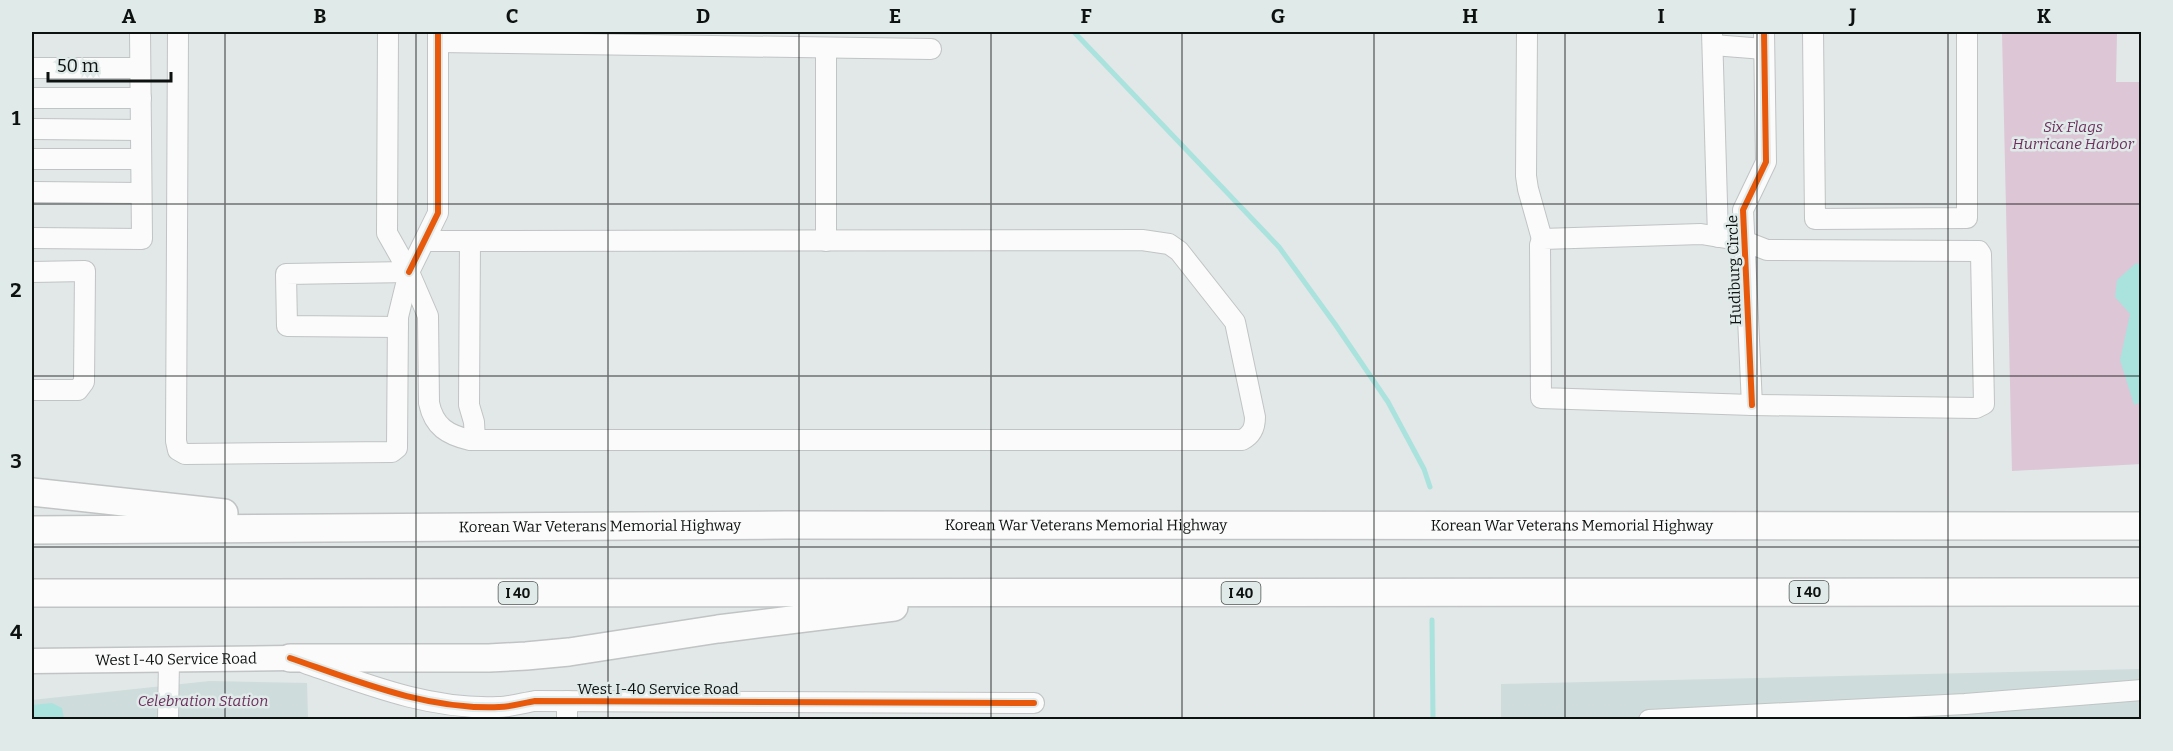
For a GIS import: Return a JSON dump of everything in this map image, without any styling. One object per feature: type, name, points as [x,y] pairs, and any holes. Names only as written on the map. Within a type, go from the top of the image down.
[{"type":"highway","points":[[32,492],[344,526]]},
{"type":"highway","name":"Korean War Veterans Memorial Highway","points":[[32,530],[344,526],[2142,526]]},
{"type":"highway","name":"I 40","points":[[32,593],[2142,592]]},
{"type":"highway","points":[[290,658],[489,658],[548,654],[718,629],[1005,593]]},
{"type":"main road","name":"West I-40 Service Road","points":[[32,661],[290,658]]},
{"type":"street","points":[[32,238],[142,238],[140,32]]},
{"type":"street","points":[[178,32],[176,441],[178,450],[185,454],[392,452],[397,448],[398,317],[409,272],[438,213],[438,37],[931,50]]},
{"type":"street","points":[[388,32],[387,233],[409,272],[428,316],[429,403],[431,414],[445,432],[456,437],[475,440],[1242,441],[1254,428],[1255,417],[1235,322],[1179,251],[1168,244],[1142,240],[426,241]]},
{"type":"street","points":[[1527,32],[1527,176],[1528,189],[1542,239],[1540,245],[1541,398],[1752,405],[1976,408],[1983,406],[1981,254],[1974,249],[1767,250],[1744,241],[1699,234],[1542,239]]},
{"type":"street","points":[[1813,32],[1815,219],[1967,218],[1967,32]]},
{"type":"street","points":[[1718,237],[1712,38],[1764,40]]},
{"type":"street","name":"Hudiburg Circle","points":[[1752,405],[1743,210],[1766,162],[1764,40]]},
{"type":"street","points":[[826,48],[826,241]]},
{"type":"street","points":[[32,68],[140,68]]},
{"type":"street","points":[[32,98],[141,98]]},
{"type":"street","points":[[32,129],[141,130]]},
{"type":"street","points":[[32,159],[141,159]]},
{"type":"street","points":[[32,192],[141,193]]},
{"type":"street","points":[[470,241],[469,405],[474,422],[475,440]]},
{"type":"street","points":[[32,272],[85,271],[84,382],[78,390],[32,390]]},
{"type":"street","points":[[398,327],[287,326],[286,274],[409,272]]},
{"type":"street","name":"West I-40 Service Road","points":[[290,658],[423,701],[501,713],[535,701],[567,710],[730,711],[1006,711],[1034,703]]},
{"type":"street","points":[[168,720],[169,660]]},
{"type":"street","points":[[1649,720],[1965,704],[2142,690]]},
{"type":"shaded area","points":[[2141,669],[2141,719],[1501,719],[1501,684]]},
{"type":"shaded area","name":"Celebration Station","points":[[210,681],[307,683],[308,719],[32,719],[32,700]]},
{"type":"green space","name":"Six Flags Hurricane Harbor","points":[[2002,32],[2117,32],[2116,82],[2141,82],[2141,464],[2012,471]]},
{"type":"water","points":[[2136,263],[2142,265],[2142,402],[2134,405],[2120,360],[2130,314],[2115,297],[2117,280]]},
{"type":"water","points":[[52,703],[62,708],[64,719],[32,719],[32,705]]},
{"type":"waterway","points":[[1074,32],[1279,247],[1388,402],[1424,469],[1430,487]]},
{"type":"waterway","points":[[1432,620],[1433,720]]},
{"type":"cycle path","points":[[409,272],[438,213],[438,32]]},
{"type":"cycle path","points":[[1752,405],[1743,210],[1766,162],[1764,32]]},
{"type":"cycle path","points":[[290,658],[392,692],[418,699],[472,707],[504,707],[535,701],[1034,703]]}]
